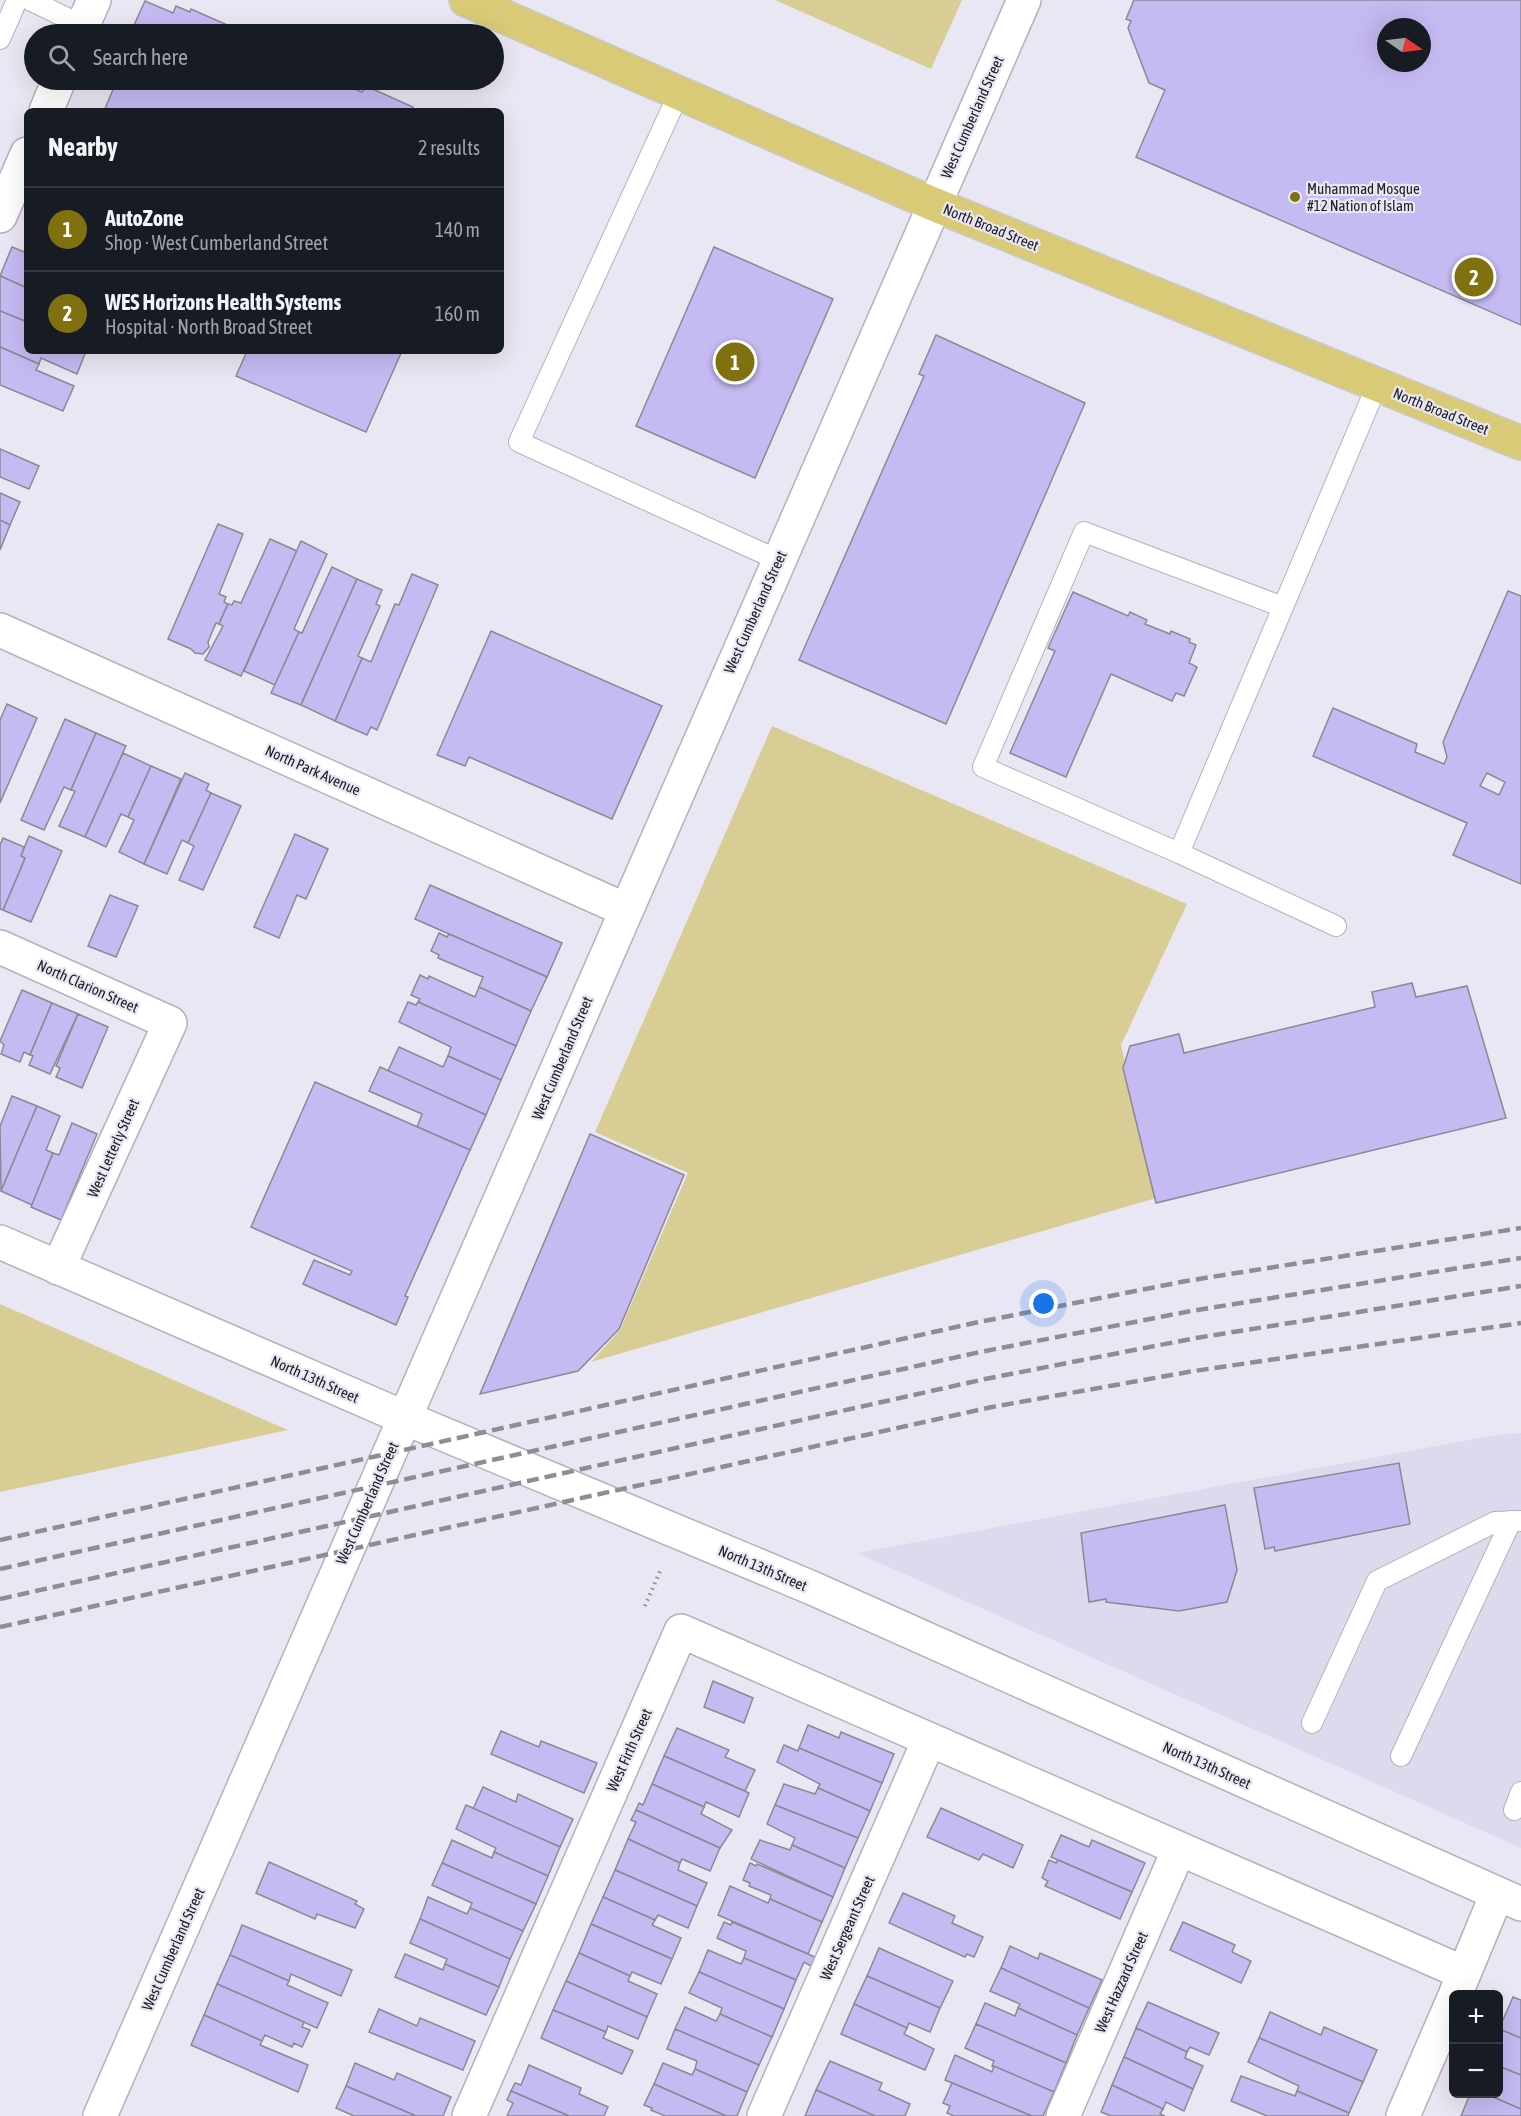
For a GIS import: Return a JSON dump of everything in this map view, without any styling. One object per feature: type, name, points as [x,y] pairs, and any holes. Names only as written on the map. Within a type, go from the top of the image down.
[{"type":"main road","name":"North Broad Street","points":[[466,0],[933,204],[1521,443]]},
{"type":"street","name":"West Cumberland Street","points":[[100,2116],[1024,0]]},
{"type":"street","points":[[47,108],[55,90]]},
{"type":"street","points":[[0,216],[24,161]]},
{"type":"street","name":"North Park Avenue","points":[[0,630],[626,910]]},
{"type":"street","name":"North Clarion Street","points":[[0,947],[170,1023],[167,1028]]},
{"type":"street","name":"West Letterly Street","points":[[58,1268],[167,1028]]},
{"type":"street","name":"North 13th Street","points":[[0,1242],[405,1418],[812,1588],[1509,1899]]},
{"type":"street","name":"West Firth Street","points":[[469,2116],[681,1631],[929,1740]]},
{"type":"street","points":[[929,1740],[1179,1849],[1457,1988]]},
{"type":"street","name":"West Sergeant Street","points":[[764,2116],[929,1740]]},
{"type":"street","name":"West Hazzard Street","points":[[1063,2116],[1179,1849]]},
{"type":"street","points":[[1403,2116],[1457,1988],[1509,1899]]},
{"type":"lane","points":[[0,39],[17,0]]},
{"type":"lane","points":[[30,0],[85,20]]},
{"type":"lane","points":[[679,93],[519,442],[778,560]]},
{"type":"lane","points":[[1179,853],[1377,385]]},
{"type":"lane","points":[[1283,607],[1084,532],[983,767],[1179,853],[1336,926]]},
{"type":"lane","points":[[1312,1723],[1377,1581],[1495,1522],[1516,1521],[1401,1756]]},
{"type":"shaded area","points":[[775,0],[962,0],[931,69]]},
{"type":"shaded area","points":[[772,726],[1187,904],[1121,1045],[1156,1198],[591,1362],[620,1330],[688,1173],[595,1132]]},
{"type":"shaded area","points":[[0,1304],[288,1430],[0,1492]]},
{"type":"shaded area","points":[[1521,1433],[1521,1848],[857,1553],[1501,1434]]},
{"type":"building","points":[[1134,0],[1521,0],[1521,325],[1136,157],[1165,90],[1149,83],[1128,28],[1131,21],[1126,19]]},
{"type":"building","points":[[145,1],[173,13],[176,6],[190,12],[191,9],[225,24],[135,24]]},
{"type":"building","points":[[113,90],[357,90],[362,92],[375,90],[413,107],[412,108],[105,108]]},
{"type":"building","points":[[12,247],[24,252],[24,287],[0,276]]},
{"type":"building","points":[[714,247],[833,299],[755,478],[636,426]]},
{"type":"building","points":[[0,276],[24,287],[24,321],[0,311]]},
{"type":"building","points":[[0,311],[24,321],[24,354],[85,354],[77,374],[41,358],[39,364],[0,347]]},
{"type":"building","points":[[936,335],[1085,403],[946,724],[799,660],[924,376],[919,374]]},
{"type":"building","points":[[0,347],[39,364],[36,370],[74,386],[63,411],[0,385]]},
{"type":"building","points":[[246,354],[401,354],[366,432],[236,376]]},
{"type":"building","points":[[0,449],[39,466],[29,489],[0,477]]},
{"type":"building","points":[[0,493],[20,502],[10,525],[0,520]]},
{"type":"building","points":[[0,520],[10,525],[0,550]]},
{"type":"building","points":[[218,524],[243,534],[219,594],[226,597],[224,602],[228,604],[219,624],[216,623],[208,642],[209,647],[203,654],[195,653],[168,639]]},
{"type":"building","points":[[270,539],[297,551],[241,676],[205,660],[223,626],[219,624],[228,604],[232,605],[234,601],[241,603]]},
{"type":"building","points":[[301,541],[327,554],[294,629],[299,632],[275,685],[244,671]]},
{"type":"building","points":[[332,567],[357,579],[301,705],[271,693]]},
{"type":"building","points":[[412,574],[438,585],[377,730],[371,727],[367,735],[335,721],[362,658],[371,662],[395,604],[399,605]]},
{"type":"building","points":[[357,579],[382,590],[376,604],[380,606],[358,656],[362,658],[335,721],[301,705]]},
{"type":"building","points":[[1508,591],[1521,596],[1521,884],[1453,855],[1467,823],[1313,756],[1333,708],[1417,744],[1415,752],[1444,764],[1447,757],[1443,742]],"holes":[[[1487,773],[1505,782],[1499,795],[1480,786]]]},
{"type":"building","points":[[1073,592],[1128,616],[1130,612],[1147,620],[1145,624],[1190,639],[1189,642],[1196,645],[1189,663],[1197,667],[1184,696],[1176,693],[1172,701],[1111,674],[1066,777],[1010,753],[1055,651],[1048,648]]},
{"type":"building","points":[[491,631],[662,706],[612,819],[469,757],[465,766],[437,755]]},
{"type":"building","points":[[7,704],[37,718],[0,803],[0,720]]},
{"type":"building","points":[[65,719],[96,733],[71,790],[64,787],[44,830],[21,820]]},
{"type":"building","points":[[96,733],[126,746],[85,837],[59,826],[75,791],[71,790]]},
{"type":"building","points":[[123,753],[151,766],[128,817],[121,814],[106,847],[85,837]]},
{"type":"building","points":[[151,766],[181,779],[144,864],[119,852],[134,820],[128,817]]},
{"type":"building","points":[[185,773],[209,784],[206,790],[211,793],[188,843],[182,840],[167,874],[144,864]]},
{"type":"building","points":[[211,793],[241,806],[203,890],[179,880],[194,846],[188,843]]},
{"type":"building","points":[[295,834],[328,849],[306,899],[297,895],[279,938],[254,927]]},
{"type":"building","points":[[29,836],[62,851],[31,922],[3,910],[25,858],[21,856]]},
{"type":"building","points":[[3,838],[24,847],[21,856],[25,858],[3,910],[0,909],[0,845]]},
{"type":"building","points":[[430,885],[562,943],[547,977],[415,919]]},
{"type":"building","points":[[110,895],[138,906],[116,957],[88,946]]},
{"type":"building","points":[[439,933],[447,937],[449,934],[547,977],[531,1011],[479,987],[483,977],[438,958],[439,955],[431,951]]},
{"type":"building","points":[[420,975],[428,979],[429,976],[475,997],[479,987],[531,1011],[516,1046],[418,1002],[420,999],[411,995]]},
{"type":"building","points":[[1412,983],[1416,997],[1467,986],[1506,1118],[1156,1203],[1123,1068],[1130,1046],[1179,1034],[1184,1053],[1375,1007],[1372,992]]},
{"type":"building","points":[[22,990],[52,1003],[30,1055],[24,1052],[20,1062],[1,1054],[4,1045],[0,1041]]},
{"type":"building","points":[[408,1002],[416,1005],[418,1002],[516,1046],[501,1080],[448,1056],[451,1047],[399,1022]]},
{"type":"building","points":[[52,1003],[78,1014],[50,1074],[29,1065],[33,1056],[30,1055]]},
{"type":"building","points":[[78,1014],[108,1027],[82,1088],[56,1077],[60,1068],[56,1066]]},
{"type":"building","points":[[399,1047],[443,1067],[448,1056],[501,1080],[486,1115],[388,1071]]},
{"type":"building","points":[[380,1067],[486,1115],[470,1150],[417,1127],[422,1114],[369,1091]]},
{"type":"building","points":[[315,1082],[470,1150],[405,1296],[408,1297],[396,1325],[303,1284],[314,1260],[350,1275],[352,1271],[251,1227]]},
{"type":"building","points":[[12,1096],[37,1106],[1,1191],[0,1126]]},
{"type":"building","points":[[37,1106],[60,1116],[46,1150],[53,1153],[32,1205],[1,1191]]},
{"type":"building","points":[[72,1123],[97,1134],[61,1220],[31,1207],[53,1153],[59,1155]]},
{"type":"building","points":[[590,1134],[684,1175],[619,1329],[578,1371],[480,1394]]},
{"type":"building","points":[[1399,1463],[1410,1524],[1275,1551],[1274,1547],[1265,1549],[1254,1488]]},
{"type":"building","points":[[1225,1505],[1237,1570],[1227,1602],[1179,1611],[1106,1602],[1106,1599],[1089,1602],[1081,1533]]},
{"type":"building","points":[[713,1681],[753,1698],[744,1723],[704,1707]]},
{"type":"building","points":[[808,1725],[839,1738],[841,1732],[894,1754],[882,1783],[799,1748]]},
{"type":"building","points":[[677,1728],[729,1750],[725,1757],[755,1770],[745,1791],[664,1756]]},
{"type":"building","points":[[501,1731],[539,1747],[541,1741],[597,1763],[584,1793],[491,1754]]},
{"type":"building","points":[[784,1745],[798,1751],[799,1748],[882,1783],[870,1811],[818,1788],[820,1784],[777,1762]]},
{"type":"building","points":[[664,1756],[749,1793],[739,1817],[706,1802],[704,1807],[652,1784]]},
{"type":"building","points":[[652,1784],[704,1807],[701,1814],[732,1830],[720,1848],[636,1810],[639,1803],[643,1805]]},
{"type":"building","points":[[784,1784],[815,1794],[818,1788],[870,1811],[858,1838],[775,1805]]},
{"type":"building","points":[[483,1787],[516,1802],[518,1794],[573,1819],[560,1847],[473,1809]]},
{"type":"building","points":[[466,1805],[560,1847],[548,1876],[494,1852],[496,1848],[456,1829]]},
{"type":"building","points":[[775,1805],[858,1838],[845,1868],[792,1845],[795,1838],[767,1824]]},
{"type":"building","points":[[941,1808],[1023,1845],[1013,1868],[983,1854],[979,1860],[927,1837]]},
{"type":"building","points":[[636,1810],[720,1848],[710,1871],[682,1859],[680,1863],[628,1839],[636,1822],[631,1820]]},
{"type":"building","points":[[1061,1835],[1089,1847],[1092,1840],[1145,1863],[1132,1892],[1051,1857]]},
{"type":"building","points":[[628,1839],[680,1863],[678,1870],[707,1883],[697,1906],[615,1870]]},
{"type":"building","points":[[452,1840],[492,1858],[494,1852],[548,1876],[536,1904],[442,1863]]},
{"type":"building","points":[[760,1840],[790,1850],[792,1845],[845,1868],[833,1897],[751,1859]]},
{"type":"building","points":[[1049,1860],[1056,1863],[1058,1860],[1132,1892],[1120,1919],[1045,1886],[1048,1881],[1042,1878]]},
{"type":"building","points":[[269,1862],[357,1901],[355,1904],[364,1909],[355,1928],[317,1914],[315,1919],[256,1893]]},
{"type":"building","points":[[442,1863],[536,1904],[523,1931],[470,1908],[472,1903],[432,1885]]},
{"type":"building","points":[[750,1863],[833,1897],[822,1922],[770,1899],[771,1895],[749,1886],[750,1883],[743,1880]]},
{"type":"building","points":[[615,1870],[697,1906],[688,1928],[658,1915],[655,1920],[603,1897]]},
{"type":"building","points":[[730,1886],[768,1903],[770,1899],[822,1922],[808,1954],[718,1915]]},
{"type":"building","points":[[903,1893],[955,1916],[952,1923],[983,1937],[974,1957],[967,1954],[965,1957],[889,1923]]},
{"type":"building","points":[[428,1897],[467,1914],[470,1908],[523,1931],[510,1959],[420,1919]]},
{"type":"building","points":[[603,1897],[655,1920],[652,1925],[681,1938],[672,1959],[591,1924]]},
{"type":"building","points":[[420,1919],[510,1959],[499,1987],[445,1964],[447,1959],[410,1943]]},
{"type":"building","points":[[724,1922],[731,1925],[732,1922],[815,1957],[811,1966],[804,1962],[796,1980],[744,1958],[746,1951],[717,1938]]},
{"type":"building","points":[[1183,1922],[1235,1945],[1232,1952],[1251,1961],[1241,1983],[1170,1950]]},
{"type":"building","points":[[591,1924],[672,1959],[661,1984],[632,1972],[630,1976],[579,1953]]},
{"type":"building","points":[[242,1925],[352,1970],[341,1996],[291,1974],[289,1981],[230,1955]]},
{"type":"building","points":[[1010,1946],[1038,1959],[1040,1953],[1102,1980],[1089,2008],[1001,1968]]},
{"type":"building","points":[[879,1948],[953,1981],[940,2008],[867,1976]]},
{"type":"building","points":[[708,1950],[741,1964],[744,1958],[796,1980],[784,2009],[699,1972]]},
{"type":"building","points":[[579,1953],[630,1976],[628,1981],[657,1994],[647,2017],[566,1981]]},
{"type":"building","points":[[405,1954],[443,1970],[445,1964],[499,1987],[486,2015],[395,1977]]},
{"type":"building","points":[[230,1955],[289,1981],[287,1985],[328,2003],[317,2028],[217,1984]]},
{"type":"building","points":[[1001,1968],[1089,2008],[1077,2035],[1018,2008],[1020,2004],[990,1991]]},
{"type":"building","points":[[699,1972],[784,2009],[772,2037],[720,2014],[722,2008],[689,1993]]},
{"type":"building","points":[[867,1976],[940,2008],[930,2032],[909,2023],[907,2028],[854,2004]]},
{"type":"building","points":[[566,1981],[647,2017],[638,2039],[608,2026],[606,2032],[553,2010]]},
{"type":"building","points":[[217,1984],[304,2022],[302,2027],[310,2030],[302,2047],[294,2043],[292,2047],[265,2035],[262,2041],[204,2015]]},
{"type":"building","points":[[1513,1997],[1521,2000],[1521,2038],[1503,2031],[1503,2020]]},
{"type":"building","points":[[1148,2002],[1219,2033],[1209,2055],[1190,2047],[1187,2052],[1136,2028]]},
{"type":"building","points":[[985,2003],[1015,2016],[1018,2008],[1077,2035],[1066,2063],[976,2024]]},
{"type":"building","points":[[854,2004],[907,2028],[904,2034],[934,2049],[925,2070],[841,2034]]},
{"type":"building","points":[[685,2007],[716,2021],[720,2014],[772,2037],[759,2065],[675,2029]]},
{"type":"building","points":[[379,2009],[417,2026],[420,2018],[475,2041],[463,2070],[369,2032]]},
{"type":"building","points":[[553,2010],[606,2032],[603,2038],[633,2051],[622,2074],[541,2038]]},
{"type":"building","points":[[1270,2012],[1321,2035],[1324,2027],[1377,2050],[1363,2082],[1259,2038]]},
{"type":"building","points":[[204,2015],[262,2041],[260,2045],[308,2065],[298,2092],[191,2045]]},
{"type":"building","points":[[976,2024],[1066,2063],[1054,2092],[992,2066],[994,2061],[965,2048]]},
{"type":"building","points":[[1136,2028],[1187,2052],[1185,2058],[1203,2066],[1193,2089],[1124,2057]]},
{"type":"building","points":[[675,2029],[759,2065],[747,2092],[695,2069],[697,2061],[667,2049]]},
{"type":"building","points":[[1503,2031],[1521,2038],[1521,2075],[1503,2068]]},
{"type":"building","points":[[1259,2038],[1363,2082],[1349,2113],[1297,2091],[1299,2086],[1248,2062]]},
{"type":"building","points":[[955,2055],[992,2072],[994,2066],[1054,2092],[1043,2116],[1032,2116],[945,2080]]},
{"type":"building","points":[[1124,2057],[1193,2089],[1184,2111],[1166,2102],[1163,2109],[1112,2085]]},
{"type":"building","points":[[830,2061],[882,2083],[879,2090],[910,2104],[905,2116],[875,2116],[816,2090]]},
{"type":"building","points":[[355,2063],[394,2080],[397,2073],[451,2097],[443,2116],[416,2116],[346,2086]]},
{"type":"building","points":[[663,2063],[692,2075],[695,2069],[747,2092],[737,2116],[726,2116],[654,2084]]},
{"type":"building","points":[[529,2065],[581,2088],[579,2094],[608,2107],[604,2116],[569,2116],[511,2091],[515,2083],[521,2085]]},
{"type":"building","points":[[1503,2068],[1521,2075],[1521,2109],[1495,2098],[1503,2098]]},
{"type":"building","points":[[1241,2076],[1295,2096],[1297,2091],[1349,2113],[1348,2116],[1267,2116],[1231,2101]]},
{"type":"building","points":[[952,2083],[1032,2116],[954,2116],[947,2113],[950,2106],[943,2103]]},
{"type":"building","points":[[654,2084],[726,2116],[665,2116],[651,2110],[652,2108],[644,2105]]},
{"type":"building","points":[[1112,2085],[1163,2109],[1160,2114],[1165,2116],[1111,2116],[1101,2112]]},
{"type":"building","points":[[346,2086],[416,2116],[354,2116],[336,2108]]},
{"type":"building","points":[[816,2090],[875,2116],[805,2116]]},
{"type":"building","points":[[511,2091],[569,2116],[507,2116],[513,2103],[507,2100]]},
{"type":"building","points":[[1468,2098],[1495,2098],[1521,2109],[1521,2116],[1461,2116]]},
{"type":"railway","points":[[0,1540],[974,1323],[1186,1281],[1521,1228]]},
{"type":"railway","points":[[0,1569],[980,1352],[1191,1311],[1521,1258]]},
{"type":"railway","points":[[0,1599],[985,1379],[1196,1338],[1521,1286]]},
{"type":"railway","points":[[0,1627],[992,1407],[1194,1371],[1521,1323]]},
{"type":"place","name":"Muhammad Mosque #12 Nation of Islam","points":[[1295,197]]},
{"type":"place","name":"WES Horizons Health Systems","points":[[1474,277]]},
{"type":"place","name":"AutoZone","points":[[735,362]]}]
